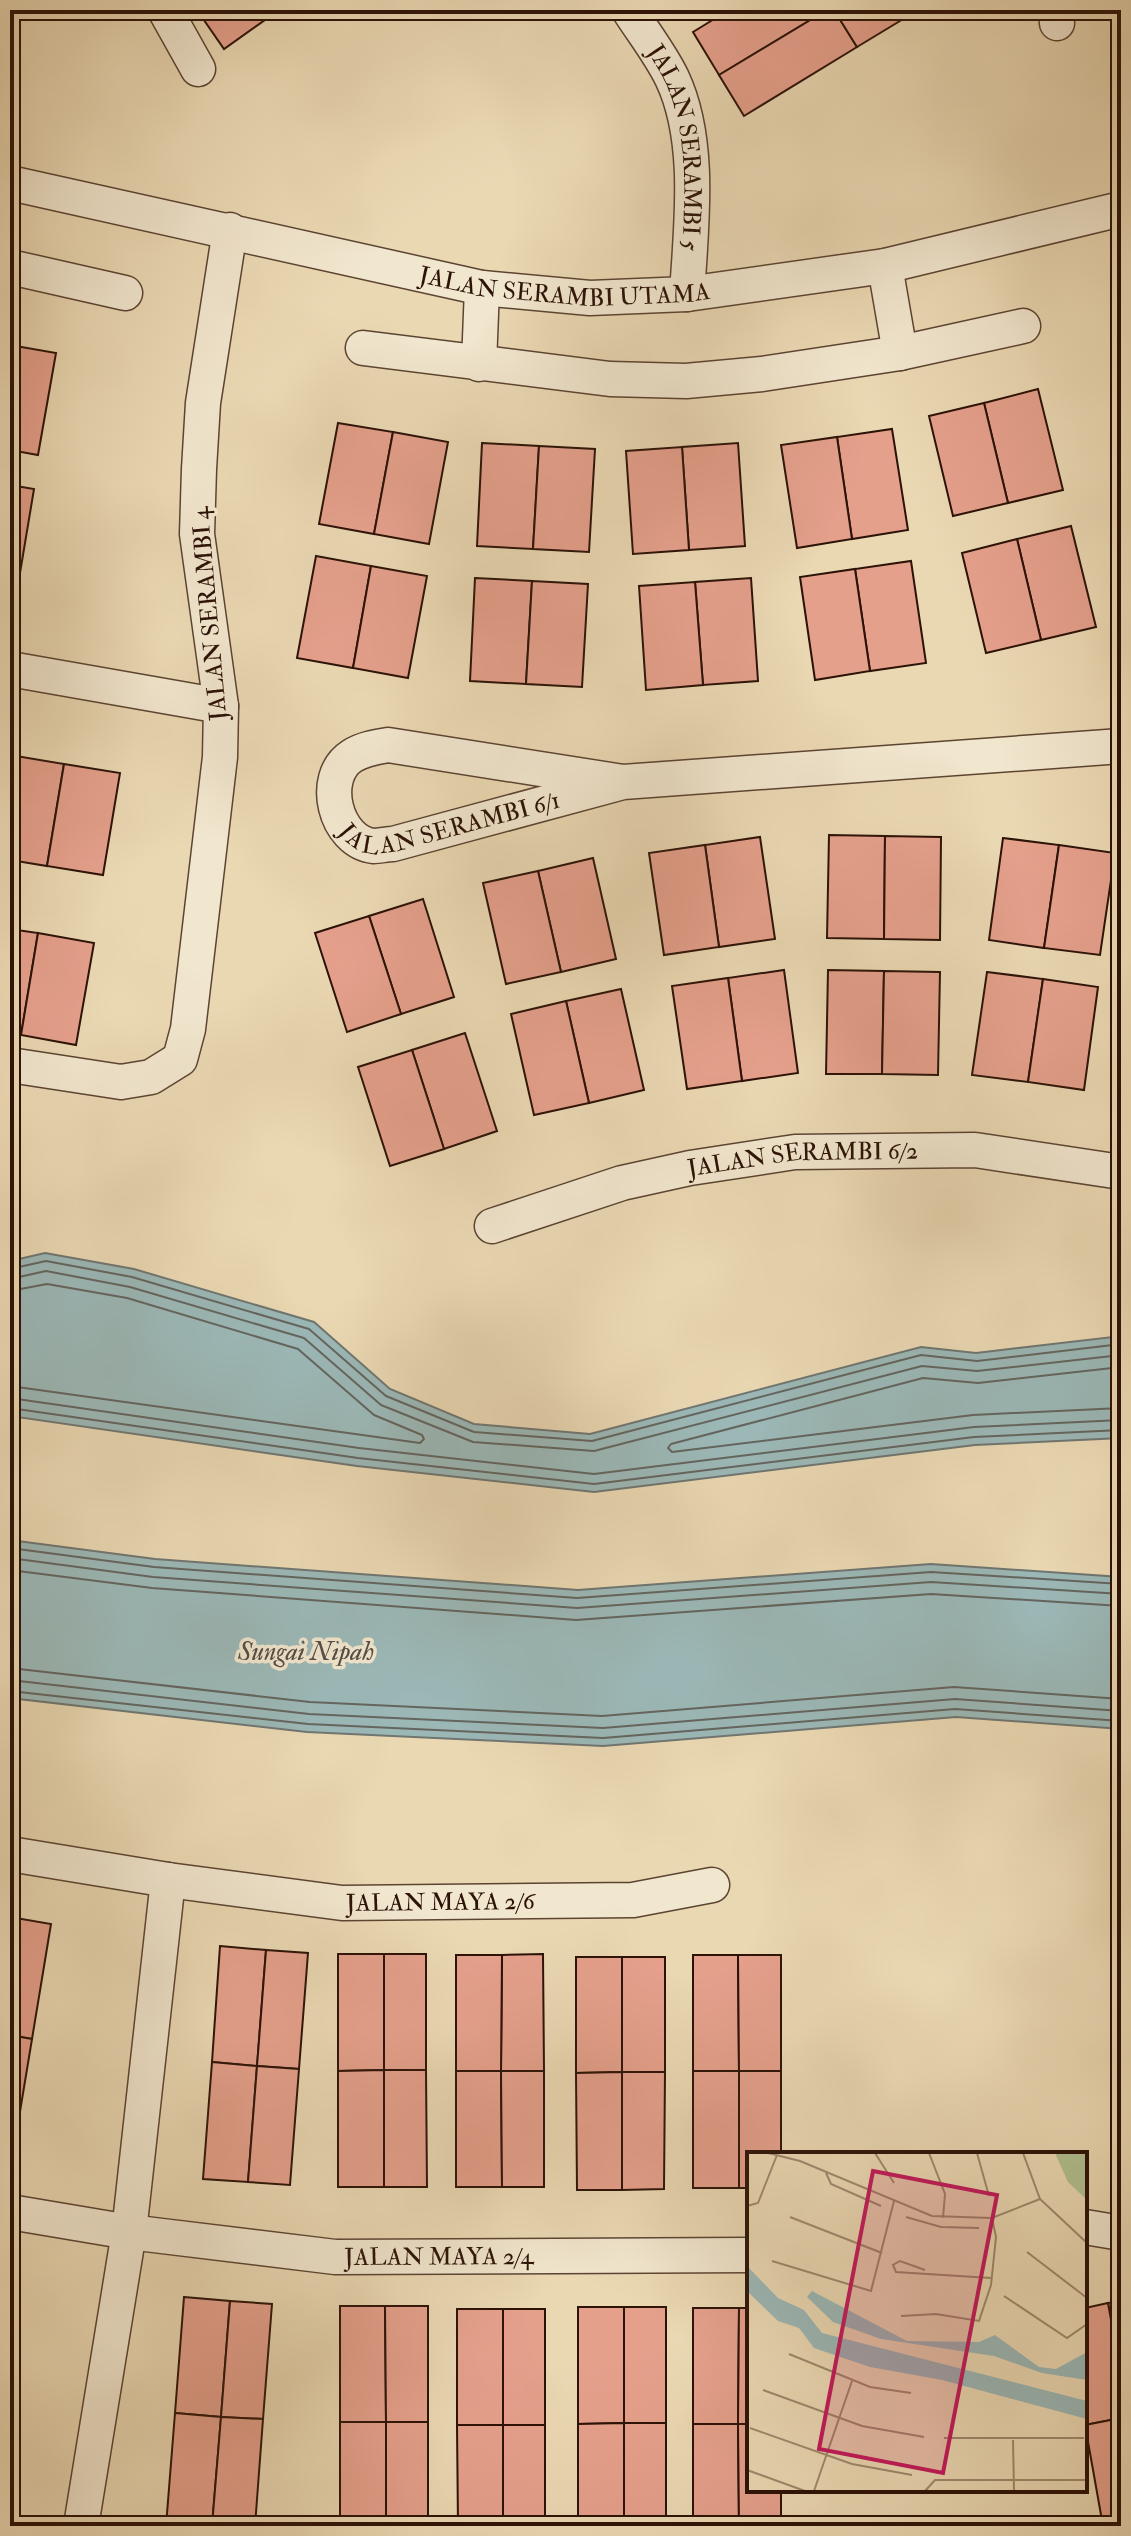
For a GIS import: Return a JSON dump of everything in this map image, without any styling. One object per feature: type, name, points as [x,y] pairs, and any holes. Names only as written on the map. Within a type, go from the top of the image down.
[{"type":"street","points":[[165,10],[198,69]]},
{"type":"street","name":"JALAN SERAMBI 5","points":[[629,10],[672,78],[685,114],[691,148],[687,294]]},
{"type":"street","name":"JALAN SERAMBI UTAMA","points":[[10,183],[482,288],[590,298],[687,294],[885,266],[1121,209]]},
{"type":"street","name":"JALAN SERAMBI 4","points":[[10,1065],[121,1082],[151,1077],[180,1059],[188,1029],[220,757],[221,706],[197,521],[203,403],[230,230]]},
{"type":"street","points":[[885,266],[900,353]]},
{"type":"street","points":[[10,267],[125,293]]},
{"type":"street","points":[[479,364],[482,288]]},
{"type":"street","points":[[363,348],[610,379],[686,381],[762,374],[900,353],[1023,326]]},
{"type":"street","points":[[10,669],[221,706]]},
{"type":"street","name":"JALAN SERAMBI 6/1","points":[[623,782],[388,745],[369,748],[349,757],[338,773],[333,794],[340,820],[355,837],[372,846],[393,844],[623,782],[1121,746]]},
{"type":"street","name":"JALAN SERAMBI 6/2","points":[[492,1226],[622,1183],[690,1168],[795,1152],[975,1150],[1121,1172]]},
{"type":"street","name":"JALAN MAYA 2/6","points":[[10,1854],[168,1880],[342,1903],[633,1900],[712,1885]]},
{"type":"street","points":[[81,2526],[129,2232],[168,1880]]},
{"type":"street","name":"JALAN MAYA 2/4","points":[[10,2212],[129,2232],[335,2257],[747,2255]]},
{"type":"street","points":[[1087,2227],[1121,2233]]},
{"type":"water","points":[[45,1253],[134,1269],[314,1322],[390,1389],[474,1424],[590,1434],[921,1347],[976,1353],[1121,1336],[1121,1438],[975,1445],[594,1492],[357,1466],[10,1416],[10,1261]]},
{"type":"water","name":"Sungai Nipah","points":[[10,1540],[155,1559],[578,1590],[931,1564],[1121,1577],[1121,1729],[956,1717],[603,1746],[307,1732],[10,1698]]},
{"type":"building","points":[[197,10],[279,10],[224,49]]},
{"type":"building","points":[[729,10],[827,10],[719,75],[693,32]]},
{"type":"building","points":[[827,10],[834,10],[857,47],[744,116],[719,75]]},
{"type":"building","points":[[834,10],[918,10],[857,47]]},
{"type":"building","points":[[10,345],[56,353],[38,455],[10,450]]},
{"type":"building","points":[[1038,389],[1063,490],[1008,503],[984,403]]},
{"type":"building","points":[[984,403],[1008,503],[953,516],[929,416]]},
{"type":"building","points":[[338,423],[393,432],[374,534],[319,524]]},
{"type":"building","points":[[892,429],[908,530],[852,539],[837,437]]},
{"type":"building","points":[[393,432],[448,442],[429,544],[374,534]]},
{"type":"building","points":[[837,437],[852,539],[797,548],[781,445]]},
{"type":"building","points":[[482,443],[539,446],[533,549],[477,546]]},
{"type":"building","points":[[738,443],[745,546],[689,550],[682,447]]},
{"type":"building","points":[[539,446],[595,449],[589,552],[533,549]]},
{"type":"building","points":[[682,447],[689,550],[633,554],[626,451]]},
{"type":"building","points":[[10,485],[34,489],[17,591],[10,590]]},
{"type":"building","points":[[1071,526],[1096,627],[1041,640],[1017,539]]},
{"type":"building","points":[[1017,539],[1041,640],[986,653],[962,553]]},
{"type":"building","points":[[316,556],[371,566],[353,668],[297,658]]},
{"type":"building","points":[[911,561],[926,663],[870,671],[855,569]]},
{"type":"building","points":[[371,566],[427,576],[408,678],[353,668]]},
{"type":"building","points":[[855,569],[870,671],[815,680],[800,577]]},
{"type":"building","points":[[475,578],[532,581],[526,684],[470,681]]},
{"type":"building","points":[[751,578],[758,681],[703,685],[695,582]]},
{"type":"building","points":[[532,581],[588,584],[582,687],[526,684]]},
{"type":"building","points":[[695,582],[703,685],[646,690],[639,586]]},
{"type":"building","points":[[10,755],[64,764],[47,866],[10,860]]},
{"type":"building","points":[[64,764],[120,773],[103,875],[47,866]]},
{"type":"building","points":[[829,835],[885,836],[884,939],[827,938]]},
{"type":"building","points":[[885,836],[941,837],[940,940],[884,939]]},
{"type":"building","points":[[760,837],[775,939],[719,947],[705,845]]},
{"type":"building","points":[[1003,838],[1059,845],[1044,948],[989,940]]},
{"type":"building","points":[[705,845],[719,947],[664,955],[649,853]]},
{"type":"building","points":[[1059,845],[1115,853],[1100,955],[1044,948]]},
{"type":"building","points":[[593,858],[616,959],[561,972],[538,871]]},
{"type":"building","points":[[538,871],[561,972],[506,984],[483,883]]},
{"type":"building","points":[[423,899],[454,997],[401,1014],[369,916]]},
{"type":"building","points":[[369,916],[401,1014],[347,1032],[315,933]]},
{"type":"building","points":[[10,929],[38,933],[21,1035],[10,1034]]},
{"type":"building","points":[[38,933],[94,943],[76,1045],[21,1035]]},
{"type":"building","points":[[784,970],[798,1073],[742,1081],[728,978]]},
{"type":"building","points":[[828,970],[884,971],[882,1074],[826,1074]]},
{"type":"building","points":[[884,971],[940,972],[938,1075],[882,1074]]},
{"type":"building","points":[[987,972],[1043,979],[1028,1082],[972,1075]]},
{"type":"building","points":[[728,978],[742,1081],[687,1089],[672,986]]},
{"type":"building","points":[[1043,979],[1098,987],[1084,1090],[1028,1082]]},
{"type":"building","points":[[621,989],[644,1090],[589,1103],[566,1001]]},
{"type":"building","points":[[566,1001],[589,1103],[534,1115],[511,1014]]},
{"type":"building","points":[[465,1033],[497,1131],[444,1149],[412,1050]]},
{"type":"building","points":[[412,1050],[444,1149],[390,1166],[358,1067]]},
{"type":"building","points":[[10,1917],[51,1924],[32,2039],[10,2035]]},
{"type":"building","points":[[220,1946],[266,1950],[257,2066],[212,2062]]},
{"type":"building","points":[[266,1950],[308,1953],[299,2069],[257,2066]]},
{"type":"building","points":[[338,1954],[384,1954],[384,2070],[338,2071]]},
{"type":"building","points":[[384,1954],[426,1954],[426,2070],[384,2070]]},
{"type":"building","points":[[543,1954],[544,2071],[501,2071],[502,1955]]},
{"type":"building","points":[[456,1955],[502,1955],[501,2071],[456,2071]]},
{"type":"building","points":[[693,1955],[738,1955],[739,2071],[693,2071]]},
{"type":"building","points":[[738,1955],[781,1955],[781,2071],[739,2071]]},
{"type":"building","points":[[576,1957],[622,1957],[622,2072],[576,2073]]},
{"type":"building","points":[[622,1957],[665,1957],[665,2072],[622,2072]]},
{"type":"building","points":[[10,2035],[32,2039],[13,2154],[10,2153]]},
{"type":"building","points":[[212,2062],[257,2066],[248,2182],[203,2179]]},
{"type":"building","points":[[257,2066],[299,2069],[290,2185],[248,2182]]},
{"type":"building","points":[[384,2070],[384,2187],[338,2187],[338,2071]]},
{"type":"building","points":[[384,2070],[426,2070],[427,2187],[384,2187]]},
{"type":"building","points":[[456,2071],[501,2071],[502,2187],[456,2187]]},
{"type":"building","points":[[501,2071],[544,2071],[544,2187],[502,2187]]},
{"type":"building","points":[[693,2071],[739,2071],[739,2188],[693,2188]]},
{"type":"building","points":[[739,2071],[781,2071],[781,2152],[747,2152],[747,2188],[739,2188]]},
{"type":"building","points":[[622,2072],[622,2190],[577,2190],[576,2073]]},
{"type":"building","points":[[622,2072],[665,2072],[664,2189],[622,2190]]},
{"type":"building","points":[[184,2297],[230,2301],[221,2417],[175,2413]]},
{"type":"building","points":[[230,2301],[272,2304],[263,2419],[221,2417]]},
{"type":"building","points":[[1121,2301],[1121,2375],[1108,2303]]},
{"type":"building","points":[[1108,2303],[1121,2375],[1121,2418],[1087,2425],[1087,2308]]},
{"type":"building","points":[[340,2306],[385,2306],[386,2422],[340,2422]]},
{"type":"building","points":[[385,2306],[428,2306],[428,2422],[386,2422]]},
{"type":"building","points":[[578,2307],[624,2307],[624,2423],[578,2424]]},
{"type":"building","points":[[624,2307],[666,2307],[666,2423],[624,2423]]},
{"type":"building","points":[[693,2308],[739,2308],[738,2424],[693,2424]]},
{"type":"building","points":[[739,2308],[747,2308],[747,2424],[738,2424]]},
{"type":"building","points":[[457,2309],[503,2309],[503,2425],[457,2425]]},
{"type":"building","points":[[503,2309],[545,2309],[545,2425],[503,2425]]},
{"type":"building","points":[[175,2413],[221,2417],[212,2526],[166,2526]]},
{"type":"building","points":[[221,2417],[263,2419],[255,2526],[212,2526]]},
{"type":"building","points":[[1121,2418],[1121,2526],[1103,2526],[1087,2425]]},
{"type":"building","points":[[340,2422],[386,2422],[386,2526],[340,2526]]},
{"type":"building","points":[[386,2422],[428,2422],[428,2526],[386,2526]]},
{"type":"building","points":[[624,2423],[624,2526],[578,2526],[578,2424]]},
{"type":"building","points":[[624,2423],[666,2423],[666,2526],[624,2526]]},
{"type":"building","points":[[693,2424],[738,2424],[739,2526],[693,2526]]},
{"type":"building","points":[[738,2424],[747,2424],[747,2492],[781,2492],[781,2526],[739,2526]]},
{"type":"building","points":[[457,2425],[503,2425],[503,2526],[458,2526]]},
{"type":"building","points":[[503,2425],[545,2425],[545,2526],[503,2526]]}]
